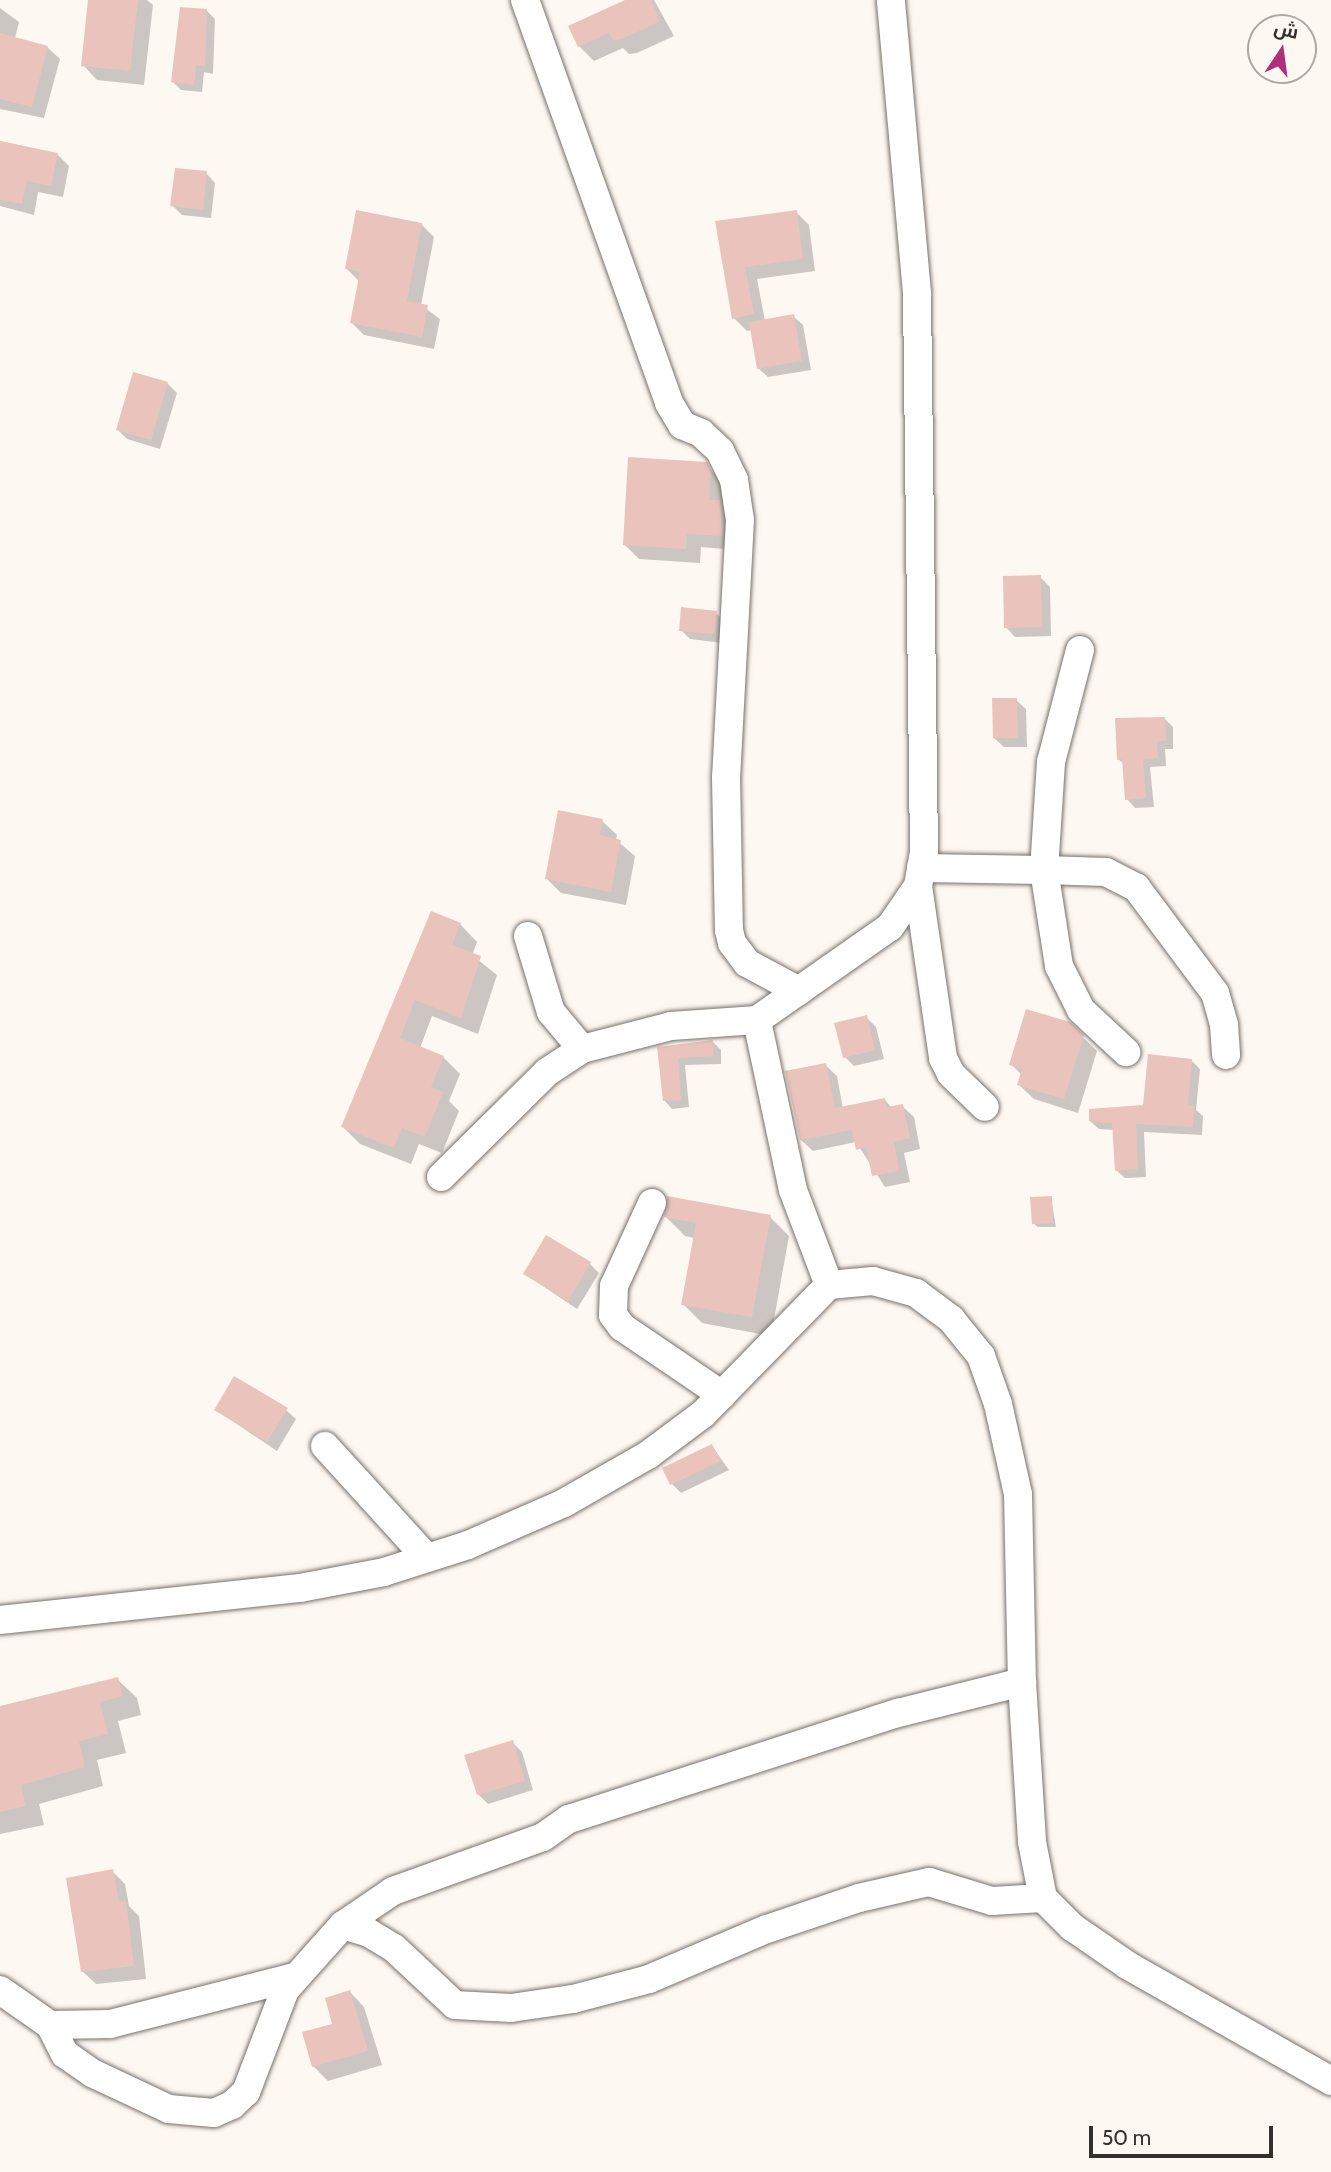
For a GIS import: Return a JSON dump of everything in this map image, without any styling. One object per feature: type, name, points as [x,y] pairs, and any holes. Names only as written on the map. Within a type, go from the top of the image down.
[{"type":"street","points":[[525,0],[669,403],[682,425],[701,433],[720,451],[734,480],[740,520],[726,777],[729,930],[747,963],[799,991]]},
{"type":"street","points":[[891,0],[918,306],[923,466],[920,877],[943,1058],[951,1074],[985,1107]]},
{"type":"street","points":[[1080,650],[1051,762],[1044,870],[1059,966],[1081,1010],[1126,1052]]},
{"type":"street","points":[[920,877],[1044,870],[1106,872],[1136,887],[1215,993],[1224,1025],[1226,1055]]},
{"type":"street","points":[[440,1177],[547,1072],[582,1049],[671,1026],[757,1020],[890,928],[920,877]]},
{"type":"street","points":[[528,936],[551,1012],[582,1049]]},
{"type":"street","points":[[757,1020],[793,1190],[829,1284]]},
{"type":"street","points":[[652,1203],[614,1286],[613,1315],[622,1327],[722,1395]]},
{"type":"street","points":[[0,1619],[300,1588],[384,1573],[427,1558],[564,1503],[648,1455],[722,1395],[829,1284],[873,1281],[916,1293],[951,1319],[981,1356],[998,1404],[1018,1494],[1022,1682],[1032,1842],[1043,1898],[1073,1927],[1127,1965],[1331,2081]]},
{"type":"street","points":[[325,1446],[427,1558]]},
{"type":"street","points":[[0,1990],[50,2025],[65,2053],[92,2073],[169,2109],[214,2113],[232,2105],[246,2092],[278,2003],[294,1977],[343,1925],[393,1891],[543,1837],[569,1819],[898,1713],[1022,1682]]},
{"type":"street","points":[[343,1925],[369,1933],[394,1948],[454,2005],[511,2008],[573,1999],[649,1979],[767,1929],[859,1898],[929,1882],[992,1900],[1043,1898]]},
{"type":"street","points":[[50,2025],[110,2024],[294,1977]]},
{"type":"building","points":[[88,0],[138,0],[130,71],[81,66]]},
{"type":"building","points":[[625,0],[651,0],[660,21],[622,39],[613,40],[609,33],[578,47],[568,26]]},
{"type":"building","points":[[180,7],[207,9],[205,66],[196,65],[194,85],[171,82]]},
{"type":"building","points":[[0,33],[48,46],[32,107],[0,99]]},
{"type":"building","points":[[0,141],[58,153],[51,186],[27,181],[22,204],[0,200]]},
{"type":"building","points":[[175,168],[207,171],[203,210],[170,206]]},
{"type":"building","points":[[356,210],[422,223],[407,301],[428,305],[422,337],[350,323],[360,272],[345,269]]},
{"type":"building","points":[[797,210],[803,259],[745,267],[754,314],[732,319],[715,221]]},
{"type":"building","points":[[794,314],[802,361],[757,369],[749,322]]},
{"type":"building","points":[[133,372],[168,382],[151,440],[116,430]]},
{"type":"building","points":[[628,457],[707,462],[711,471],[709,500],[720,500],[722,536],[687,534],[686,549],[623,545]]},
{"type":"building","points":[[1041,575],[1042,627],[1004,628],[1003,576]]},
{"type":"building","points":[[681,607],[717,611],[714,634],[679,631]]},
{"type":"building","points":[[992,698],[1017,698],[1018,738],[993,738]]},
{"type":"building","points":[[1165,717],[1166,741],[1157,741],[1158,758],[1143,759],[1146,798],[1125,800],[1122,759],[1117,760],[1115,718]]},
{"type":"building","points":[[558,810],[603,819],[600,835],[621,840],[611,892],[545,879]]},
{"type":"building","points":[[431,911],[461,923],[452,945],[481,956],[461,1018],[415,1000],[400,1038],[444,1056],[431,1087],[443,1092],[425,1137],[402,1128],[394,1148],[341,1127]]},
{"type":"building","points":[[1026,1009],[1070,1022],[1084,1035],[1064,1099],[1017,1085],[1022,1069],[1009,1065]]},
{"type":"building","points":[[867,1015],[875,1050],[843,1058],[834,1023]]},
{"type":"building","points":[[713,1040],[714,1056],[678,1058],[681,1100],[663,1101],[657,1047]]},
{"type":"building","points":[[1148,1054],[1192,1059],[1188,1105],[1195,1106],[1193,1127],[1136,1124],[1138,1169],[1115,1171],[1112,1123],[1089,1121],[1089,1109],[1143,1105]]},
{"type":"building","points":[[826,1063],[835,1108],[885,1098],[887,1107],[903,1104],[910,1138],[894,1142],[899,1171],[872,1176],[866,1147],[856,1150],[852,1130],[800,1140],[785,1071]]},
{"type":"building","points":[[667,1196],[771,1215],[752,1317],[681,1305],[696,1223],[664,1217]]},
{"type":"building","points":[[1052,1196],[1053,1223],[1032,1224],[1030,1197]]},
{"type":"building","points":[[546,1235],[591,1262],[568,1301],[523,1274]]},
{"type":"building","points":[[234,1376],[288,1408],[267,1442],[214,1410]]},
{"type":"building","points":[[712,1444],[721,1461],[670,1485],[662,1468]]},
{"type":"building","points":[[118,1677],[123,1696],[100,1702],[108,1734],[79,1741],[85,1767],[21,1785],[26,1806],[0,1812],[0,1706]]},
{"type":"building","points":[[513,1740],[525,1781],[477,1795],[464,1755]]},
{"type":"building","points":[[113,1869],[119,1902],[126,1901],[134,1966],[81,1972],[66,1878]]},
{"type":"building","points":[[350,1990],[368,2051],[312,2067],[302,2032],[332,2024],[325,1998]]}]
